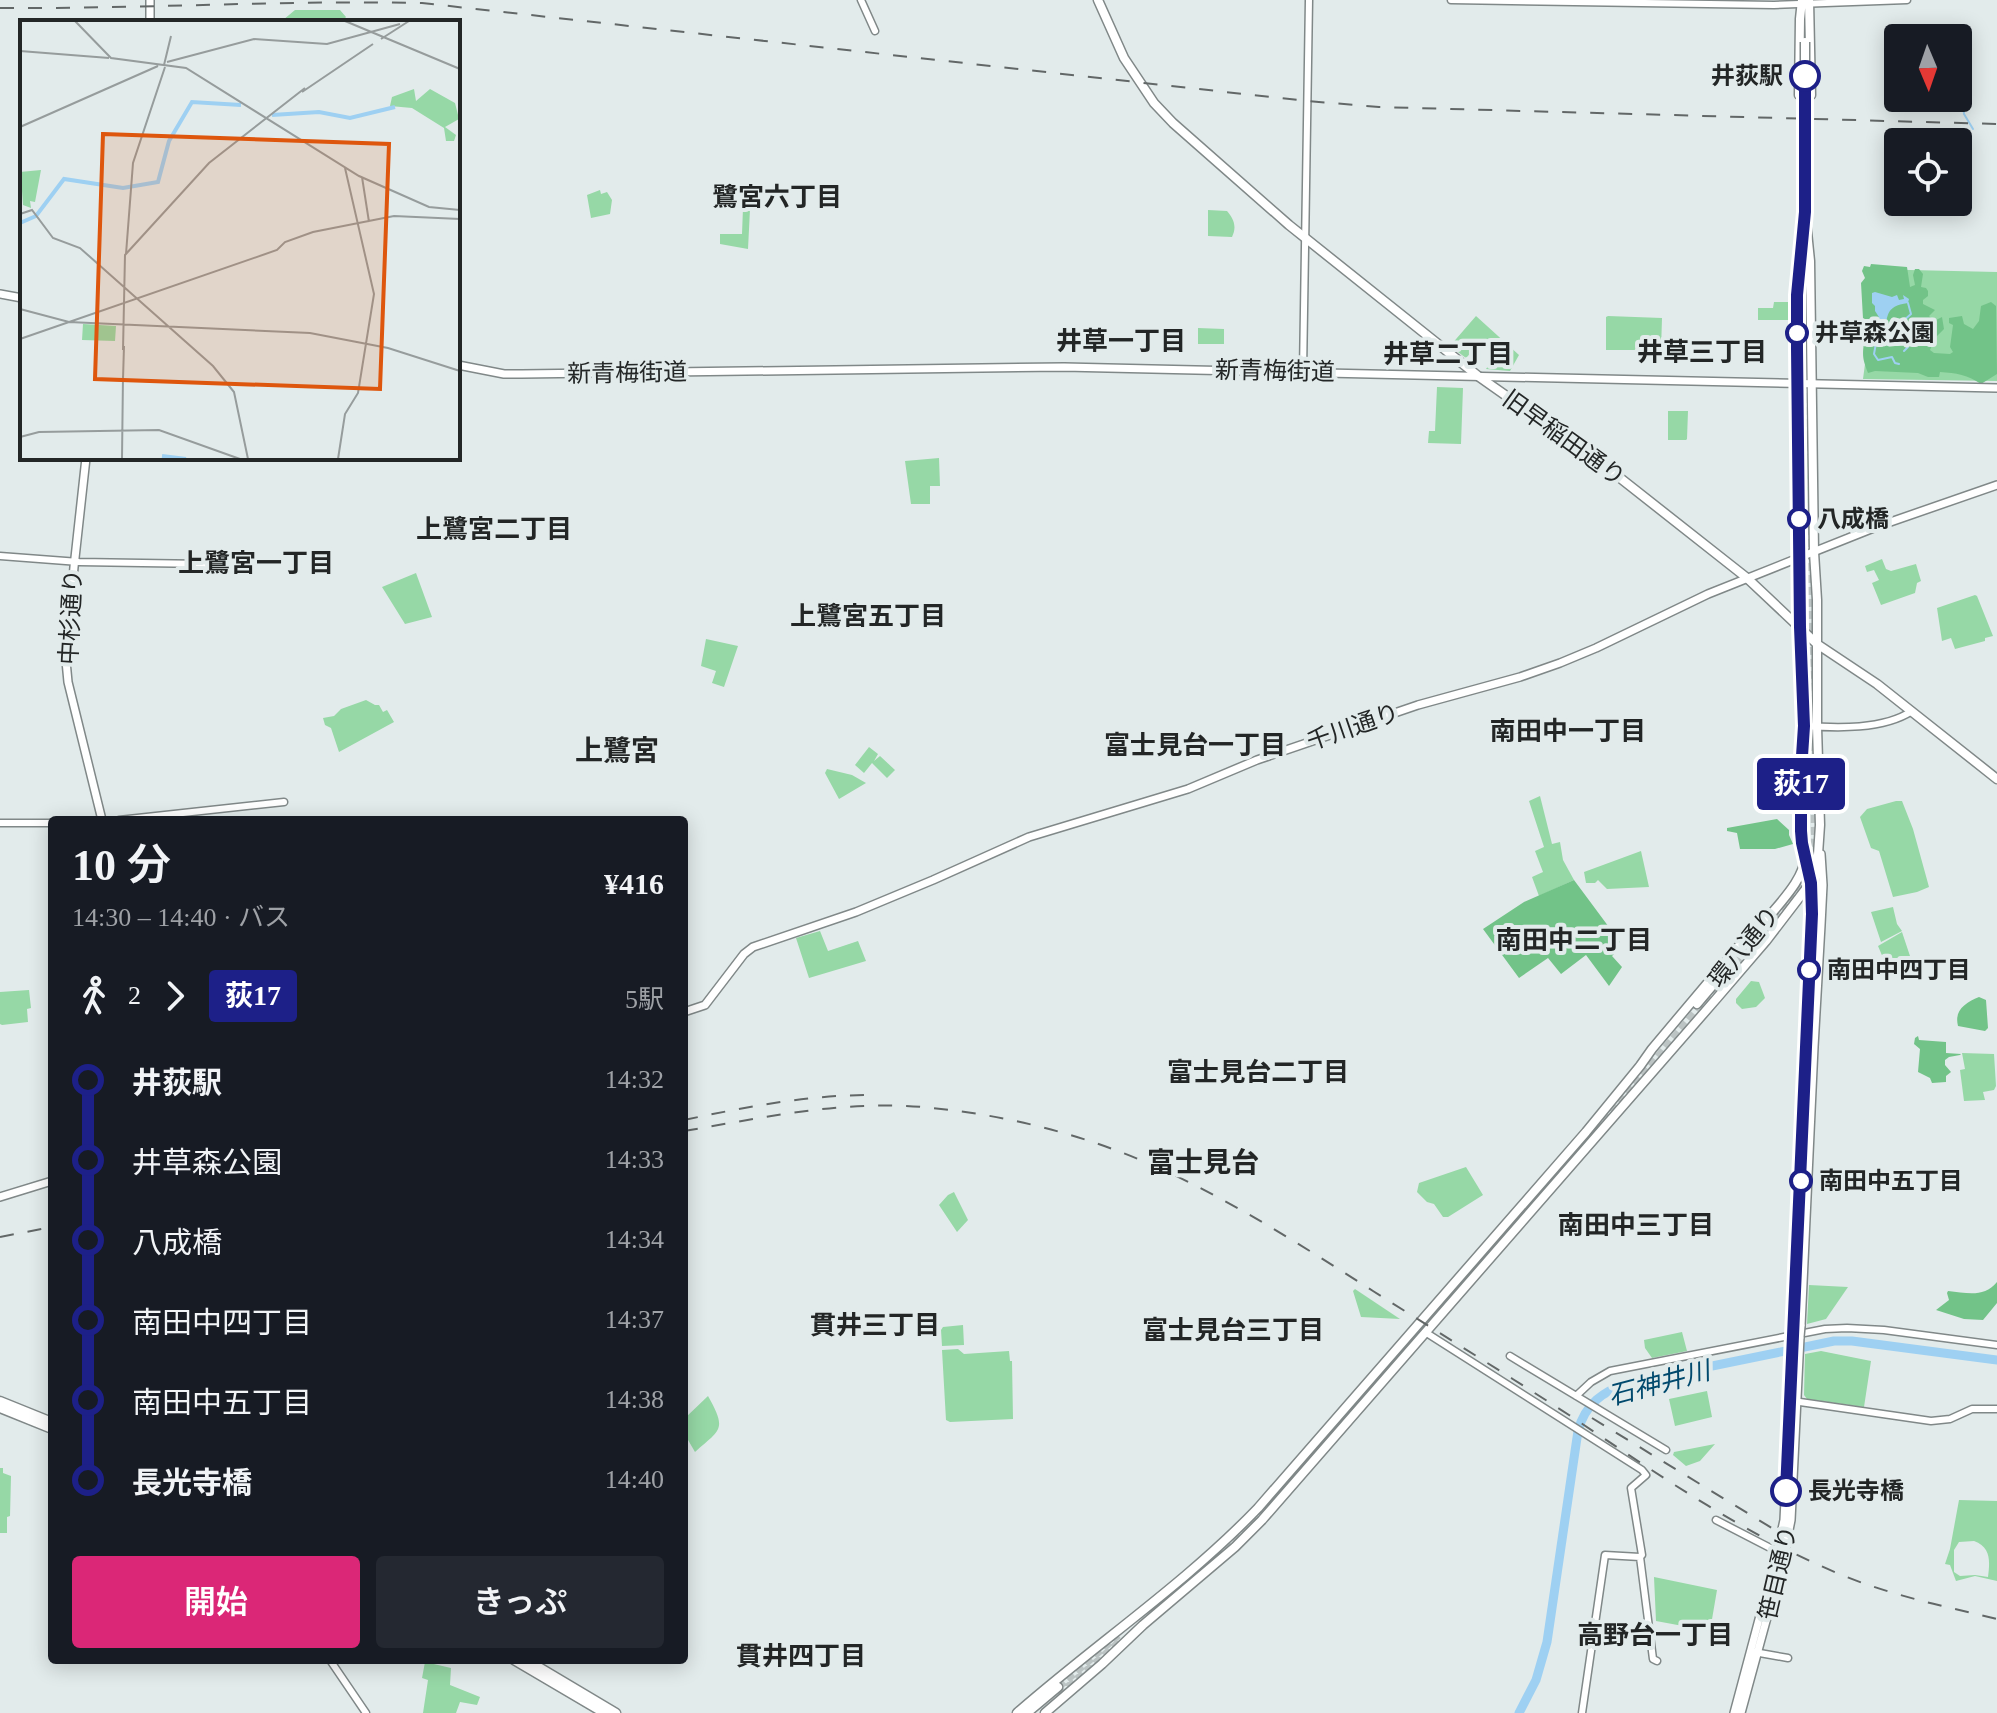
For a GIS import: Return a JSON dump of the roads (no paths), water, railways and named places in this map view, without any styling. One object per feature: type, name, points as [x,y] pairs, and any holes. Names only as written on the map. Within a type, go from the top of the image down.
[{"type":"main road","name":"旧早稲田通り","points":[[1098,0],[1124,58],[1154,103],[1173,123],[1305,237],[1478,376],[1596,459],[1747,578],[1817,644],[1877,684],[1997,779]]},
{"type":"main road","points":[[1045,1713],[1249,1534],[1766,941],[1811,883],[1817,869],[1820,843],[1811,280],[1805,212],[1806,3]]},
{"type":"main road","points":[[1799,95],[1800,19],[1806,3]]},
{"type":"main road","points":[[1806,3],[1811,15],[1811,95]]},
{"type":"main road","points":[[1805,212],[1798,280],[1797,383],[1804,726],[1801,831],[1806,860]]},
{"type":"main road","points":[[1798,280],[1805,276],[1811,280]]},
{"type":"main road","points":[[0,294],[20,298]]},
{"type":"main road","name":"新青梅街道","points":[[460,365],[504,374],[1064,367],[1997,388]]},
{"type":"main road","points":[[1798,407],[1805,401],[1812,405]]},
{"type":"main road","name":"中杉通り","points":[[86,460],[66,661],[101,816]]},
{"type":"main road","name":"千川通り","points":[[688,1011],[705,1005],[744,954],[753,947],[856,912],[1037,834],[1188,789],[1257,760],[1418,705],[1547,668],[1747,578],[1894,520],[1997,485]]},
{"type":"main road","points":[[1800,528],[1806,533],[1814,526]]},
{"type":"main road","points":[[1800,581],[1807,576],[1813,576],[1816,580]]},
{"type":"main road","points":[[1802,671],[1813,675],[1817,670]]},
{"type":"main road","points":[[1803,687],[1809,681],[1817,687]]},
{"type":"main road","points":[[1806,744],[1806,860]]},
{"type":"main road","name":"笹目通り","points":[[1797,1327],[1822,914],[1820,843]]},
{"type":"main road","name":"笹目通り","points":[[1734,1713],[1754,1652],[1792,1510],[1812,914],[1811,883],[1806,860]]},
{"type":"main road","name":"環八通り","points":[[1663,1044],[1752,938],[1795,882],[1806,860]]},
{"type":"main road","name":"笹目通り","points":[[1814,1047],[1812,1022],[1817,896]]},
{"type":"main road","points":[[1793,904],[1800,901],[1808,903],[1812,914]]},
{"type":"main road","points":[[1017,1713],[1144,1611],[1253,1514],[1586,1132],[1748,935],[1765,921]]},
{"type":"main road","points":[[1683,1036],[1709,999],[1766,933]]},
{"type":"main road","points":[[0,1197],[48,1182]]},
{"type":"main road","points":[[0,1401],[48,1420]]},
{"type":"main road","points":[[0,1408],[48,1427]]},
{"type":"main road","name":"笹目通り","points":[[1741,1713],[1754,1652]]},
{"type":"main road","points":[[521,1664],[604,1713]]},
{"type":"main road","points":[[534,1664],[616,1713]]},
{"type":"main road","points":[[1027,1713],[1058,1691],[1037,1713]]},
{"type":"street","points":[[861,0],[875,31]]},
{"type":"street","points":[[1303,372],[1309,0]]},
{"type":"street","points":[[1451,0],[1806,3],[1907,0]]},
{"type":"street","points":[[0,556],[206,564]]},
{"type":"street","points":[[1804,726],[1858,726],[1896,719],[1912,711]]},
{"type":"street","points":[[156,816],[284,802]]},
{"type":"street","points":[[0,823],[48,823]]},
{"type":"street","points":[[1576,1396],[1610,1371],[1825,1329],[1884,1330],[1997,1345]]},
{"type":"street","points":[[1425,1332],[1646,1475],[1631,1488],[1653,1659],[1657,1661]]},
{"type":"street","points":[[1510,1356],[1666,1450]]},
{"type":"street","points":[[1794,1402],[1934,1422],[1972,1409],[1997,1409]]},
{"type":"street","points":[[1716,1520],[1781,1554]]},
{"type":"street","points":[[1582,1713],[1605,1555],[1640,1557]]},
{"type":"street","points":[[1754,1652],[1788,1658]]},
{"type":"street","points":[[333,1664],[366,1713]]},
{"type":"water","points":[[1872,293],[1892,297],[1897,295],[1899,300],[1904,299],[1903,295],[1909,299],[1908,303],[1891,310],[1884,336],[1876,343],[1880,324],[1872,303]]},
{"type":"waterway","points":[[1964,112],[1973,129]]},
{"type":"waterway","points":[[1904,351],[1908,347],[1907,338],[1898,332],[1902,322],[1911,314],[1908,303]]},
{"type":"waterway","points":[[1876,343],[1874,354],[1878,360],[1892,357],[1899,364]]},
{"type":"waterway","name":"石神井川","points":[[1519,1713],[1536,1680],[1547,1642],[1578,1431],[1585,1413],[1596,1400],[1629,1383],[1834,1341],[1997,1360]]},
{"type":"tunnel","points":[[1804,261],[1804,399]]},
{"type":"tunnel","points":[[1368,1393],[1633,1087],[1794,895],[1804,878],[1815,836],[1808,393]]},
{"type":"tunnel","points":[[1806,691],[1807,637]]},
{"type":"tunnel","points":[[1817,875],[1817,896]]},
{"type":"tunnel","points":[[1198,1573],[1264,1511]]},
{"type":"tunnel","points":[[1058,1687],[1118,1635]]},
{"type":"tunnel","points":[[1059,1695],[1122,1640]]},
{"type":"railway","points":[[0,8],[422,3],[1379,107],[1997,124]]},
{"type":"railway","points":[[688,1119],[800,1099],[870,1095]]},
{"type":"railway","points":[[688,1130],[832,1108],[892,1105],[952,1110],[1013,1120],[1102,1145],[1187,1181],[1268,1226],[1699,1500],[1766,1539],[1876,1588],[1997,1619]]},
{"type":"railway","points":[[0,1237],[48,1228]]},
{"type":"railway","points":[[1592,1418],[1780,1533]]},
{"type":"place","name":"井荻駅","points":[[1805,76]]},
{"type":"place","name":"井草森公園","points":[[1797,333]]},
{"type":"place","name":"八成橋","points":[[1799,519]]},
{"type":"place","name":"南田中四丁目","points":[[1809,970]]},
{"type":"place","name":"南田中五丁目","points":[[1801,1181]]},
{"type":"place","name":"長光寺橋","points":[[1786,1491]]},
{"type":"district","name":"鷺宮六丁目","points":[[777,197]]},
{"type":"district","name":"井草一丁目","points":[[1121,341]]},
{"type":"district","name":"井草三丁目","points":[[1702,352]]},
{"type":"district","name":"井草二丁目","points":[[1448,354]]},
{"type":"district","name":"上鷺宮二丁目","points":[[494,529]]},
{"type":"district","name":"上鷺宮一丁目","points":[[256,563]]},
{"type":"district","name":"上鷺宮五丁目","points":[[868,616]]},
{"type":"district","name":"南田中一丁目","points":[[1568,731]]},
{"type":"district","name":"富士見台一丁目","points":[[1195,745]]},
{"type":"district","name":"上鷺宮","points":[[617,750]]},
{"type":"district","name":"南田中二丁目","points":[[1574,940]]},
{"type":"district","name":"富士見台二丁目","points":[[1258,1072]]},
{"type":"district","name":"富士見台","points":[[1203,1162]]},
{"type":"district","name":"南田中三丁目","points":[[1636,1225]]},
{"type":"district","name":"貫井三丁目","points":[[875,1325]]},
{"type":"district","name":"富士見台三丁目","points":[[1233,1330]]},
{"type":"district","name":"高野台一丁目","points":[[1655,1635]]},
{"type":"district","name":"貫井四丁目","points":[[801,1656]]}]
